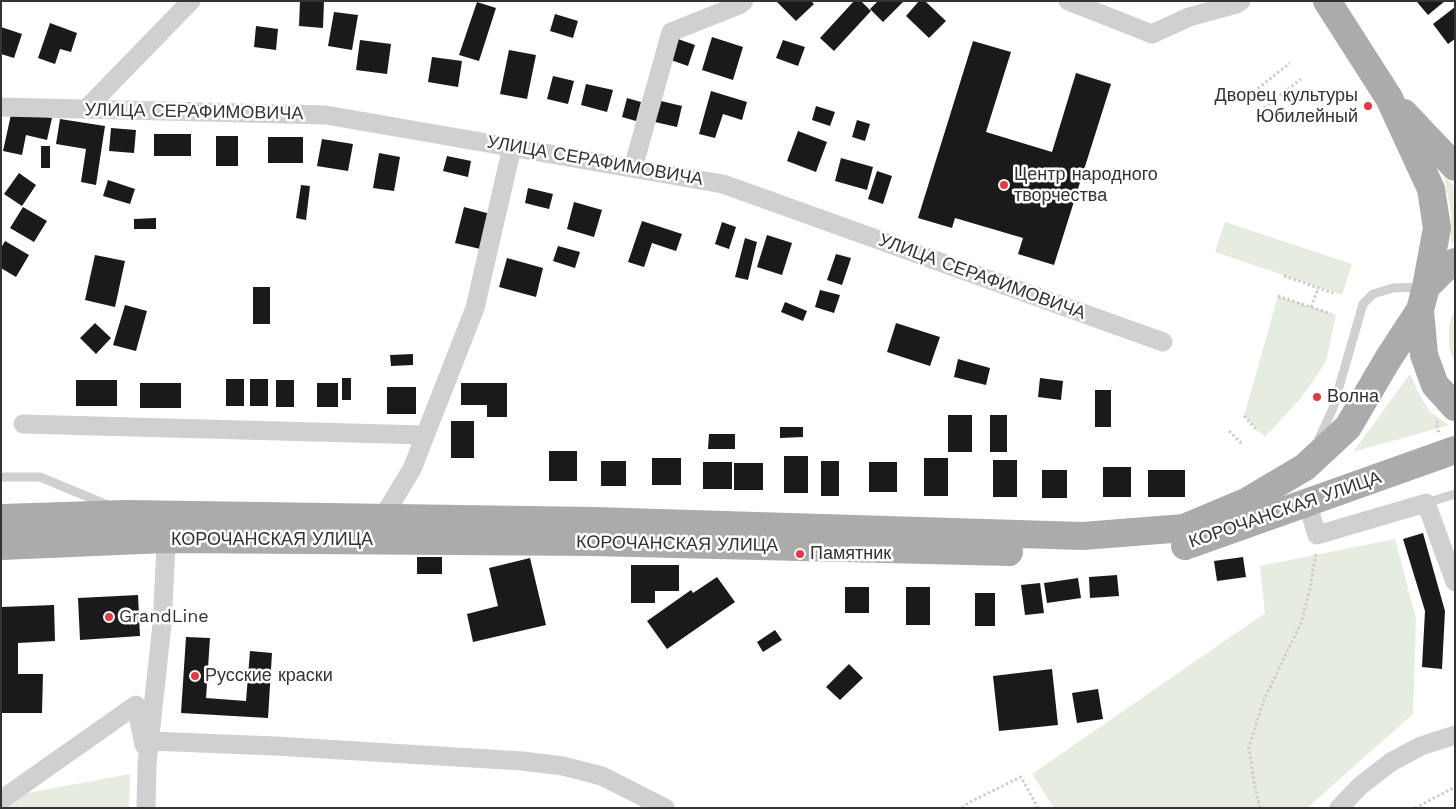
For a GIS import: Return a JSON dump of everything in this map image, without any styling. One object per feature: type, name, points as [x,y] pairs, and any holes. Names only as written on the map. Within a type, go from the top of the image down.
[{"type":"main road","points":[[1327,1],[1390,98],[1431,189],[1437,228],[1423,299],[1424,356],[1435,385],[1455,407]]},
{"type":"main road","points":[[1390,98],[1455,167]]},
{"type":"main road","points":[[1423,299],[1446,267],[1455,262]]},
{"type":"main road","name":"КОРОЧАНСКАЯ УЛИЦА","points":[[1,546],[167,527],[383,517],[594,520],[1083,536],[1184,528],[1246,502],[1305,468],[1348,427],[1423,299]]},
{"type":"main road","name":"КОРОЧАНСКАЯ УЛИЦА","points":[[1,518],[126,514],[167,527],[592,542],[1090,554],[1187,546],[1455,450]]},
{"type":"street","points":[[86,109],[191,1]]},
{"type":"street","points":[[1068,1],[1152,34],[1189,17],[1241,1]]},
{"type":"street","points":[[633,168],[671,32],[732,4]]},
{"type":"street","name":"УЛИЦА СЕРАФИМОВИЧА","points":[[1,107],[326,115],[723,184],[1163,342]]},
{"type":"street","points":[[383,517],[412,469],[475,308],[512,147]]},
{"type":"street","points":[[22,424],[424,435]]},
{"type":"street","points":[[1307,502],[1317,535],[1426,503],[1455,582]]},
{"type":"street","points":[[146,808],[147,764],[160,646],[167,527]]},
{"type":"street","points":[[1,800],[136,706],[147,764]]},
{"type":"street","points":[[1339,808],[1360,786],[1391,762],[1421,746],[1455,735]]},
{"type":"street","points":[[150,741],[274,746],[522,761],[563,766],[602,776],[665,808]]},
{"type":"lane","points":[[1305,468],[1333,408],[1363,304],[1373,294],[1393,288],[1423,299]]},
{"type":"lane","points":[[1,478],[40,477],[81,493],[126,514]]},
{"type":"lane","points":[[1426,503],[1455,494]]},
{"type":"path","points":[[1246,98],[1290,63]]},
{"type":"path","points":[[1260,111],[1302,79]]},
{"type":"path","points":[[1284,276],[1336,294]]},
{"type":"path","points":[[1311,307],[1318,288]]},
{"type":"path","points":[[1278,296],[1331,314]]},
{"type":"path","points":[[1244,416],[1258,431]]},
{"type":"path","points":[[1229,431],[1243,446]]},
{"type":"path","points":[[1260,808],[1249,747],[1263,702],[1301,623],[1310,589],[1317,535]]},
{"type":"path","points":[[962,808],[968,803],[1021,777],[1038,808]]},
{"type":"path","points":[[1415,808],[1455,786]]},
{"type":"shaded area","points":[[1444,176],[1455,187],[1455,240],[1451,244],[1451,212]]},
{"type":"shaded area","points":[[1225,222],[1352,264],[1342,295],[1215,252]]},
{"type":"shaded area","points":[[1278,296],[1336,315],[1326,362],[1301,398],[1265,437],[1244,416]]},
{"type":"shaded area","points":[[1455,308],[1455,363],[1449,348],[1449,325]]},
{"type":"shaded area","points":[[1410,374],[1430,412],[1449,425],[1353,452]]},
{"type":"shaded area","points":[[1395,539],[1416,618],[1413,714],[1307,808],[1054,808],[1032,774],[1265,613],[1260,566]]},
{"type":"shaded area","points":[[130,774],[129,808],[1,808],[1,798]]},
{"type":"building","points":[[300,1],[324,1],[323,28],[299,26]]},
{"type":"building","points":[[776,1],[811,1],[814,4],[796,21]]},
{"type":"building","points":[[854,1],[861,1],[871,11],[834,51],[820,38]]},
{"type":"building","points":[[878,1],[904,1],[883,22],[870,9]]},
{"type":"building","points":[[919,1],[925,1],[946,21],[929,38],[906,16]]},
{"type":"building","points":[[1418,1],[1445,1],[1428,15]]},
{"type":"building","points":[[477,2],[496,8],[479,61],[459,55]]},
{"type":"building","points":[[1455,7],[1455,39],[1448,44],[1433,24]]},
{"type":"building","points":[[334,12],[358,15],[352,50],[328,46]]},
{"type":"building","points":[[555,14],[578,21],[573,38],[550,31]]},
{"type":"building","points":[[50,23],[77,33],[71,52],[60,49],[55,64],[38,58]]},
{"type":"building","points":[[256,26],[278,29],[276,50],[254,47]]},
{"type":"building","points":[[1,27],[22,34],[14,58],[1,54]]},
{"type":"building","points":[[712,37],[743,47],[733,80],[702,70]]},
{"type":"building","points":[[678,39],[695,45],[688,66],[671,60]]},
{"type":"building","points":[[360,40],[391,44],[387,74],[356,70]]},
{"type":"building","points":[[783,40],[805,47],[798,66],[776,58]]},
{"type":"building","name":"Центр народного творчества","points":[[973,41],[1011,52],[986,132],[1052,152],[1076,73],[1111,84],[1054,265],[1018,254],[1023,238],[955,218],[952,228],[918,218]]},
{"type":"building","points":[[509,50],[536,55],[527,99],[500,94]]},
{"type":"building","points":[[432,57],[462,61],[458,87],[428,82]]},
{"type":"building","points":[[553,76],[574,81],[568,104],[547,99]]},
{"type":"building","points":[[586,84],[613,90],[607,112],[581,105]]},
{"type":"building","points":[[711,91],[747,102],[742,120],[723,114],[715,138],[699,134]]},
{"type":"building","points":[[627,98],[641,102],[636,121],[622,117]]},
{"type":"building","points":[[661,101],[682,106],[677,127],[655,122]]},
{"type":"building","points":[[816,106],[835,112],[830,126],[812,120]]},
{"type":"building","points":[[12,110],[52,118],[47,140],[26,135],[22,155],[3,151]]},
{"type":"building","points":[[60,119],[105,126],[96,185],[81,182],[86,149],[56,144]]},
{"type":"building","points":[[857,120],[870,124],[865,141],[852,137]]},
{"type":"building","points":[[111,128],[136,130],[134,153],[109,151]]},
{"type":"building","points":[[798,131],[827,142],[816,172],[787,161]]},
{"type":"building","points":[[154,134],[191,134],[191,156],[154,156]]},
{"type":"building","points":[[216,136],[238,136],[238,166],[216,166]]},
{"type":"building","points":[[268,137],[303,137],[303,163],[268,163]]},
{"type":"building","points":[[322,139],[353,144],[348,171],[317,166]]},
{"type":"building","points":[[41,146],[50,146],[50,168],[41,168]]},
{"type":"building","points":[[379,153],[400,157],[394,191],[373,188]]},
{"type":"building","points":[[447,156],[471,161],[468,177],[443,171]]},
{"type":"building","points":[[841,158],[873,167],[867,190],[835,181]]},
{"type":"building","points":[[877,171],[892,176],[883,204],[868,199]]},
{"type":"building","points":[[19,173],[36,185],[22,206],[4,194]]},
{"type":"building","points":[[108,180],[135,189],[130,204],[103,196]]},
{"type":"building","points":[[301,185],[310,186],[306,220],[296,218]]},
{"type":"building","points":[[528,188],[553,194],[549,209],[525,203]]},
{"type":"building","points":[[574,202],[602,210],[594,237],[567,229]]},
{"type":"building","points":[[23,207],[47,221],[34,242],[10,228]]},
{"type":"building","points":[[464,207],[502,217],[493,252],[455,243]]},
{"type":"building","points":[[156,218],[156,229],[134,229],[134,219]]},
{"type":"building","points":[[642,221],[682,234],[676,251],[652,243],[644,267],[628,262]]},
{"type":"building","points":[[722,222],[736,227],[729,249],[715,244]]},
{"type":"building","points":[[767,235],[792,243],[782,275],[757,267]]},
{"type":"building","points":[[745,238],[757,242],[748,280],[735,277]]},
{"type":"building","points":[[5,241],[29,255],[16,277],[1,268],[1,248]]},
{"type":"building","points":[[558,246],[580,252],[575,268],[553,261]]},
{"type":"building","points":[[836,254],[851,258],[842,285],[827,280]]},
{"type":"building","points":[[95,255],[125,261],[115,307],[85,300]]},
{"type":"building","points":[[507,258],[543,268],[536,297],[499,287]]},
{"type":"building","points":[[253,287],[270,287],[270,324],[253,324]]},
{"type":"building","points":[[820,290],[840,295],[834,313],[815,307]]},
{"type":"building","points":[[785,302],[807,311],[803,321],[781,312]]},
{"type":"building","points":[[125,305],[147,311],[136,351],[113,345]]},
{"type":"building","points":[[95,323],[111,338],[96,354],[80,338]]},
{"type":"building","points":[[896,323],[940,337],[930,366],[887,352]]},
{"type":"building","points":[[413,354],[413,365],[391,366],[390,355]]},
{"type":"building","points":[[958,359],[990,368],[986,385],[954,377]]},
{"type":"building","points":[[342,378],[351,378],[351,400],[342,400]]},
{"type":"building","points":[[1040,378],[1063,381],[1061,400],[1038,397]]},
{"type":"building","points":[[226,379],[244,379],[244,406],[226,406]]},
{"type":"building","points":[[250,379],[268,379],[268,406],[250,406]]},
{"type":"building","points":[[76,380],[117,380],[117,406],[76,406]]},
{"type":"building","points":[[276,380],[294,380],[294,407],[276,407]]},
{"type":"building","points":[[140,383],[181,383],[181,408],[140,408]]},
{"type":"building","points":[[317,383],[338,383],[338,407],[317,407]]},
{"type":"building","points":[[461,383],[507,383],[507,417],[487,417],[487,405],[461,405]]},
{"type":"building","points":[[387,387],[416,387],[416,414],[387,414]]},
{"type":"building","points":[[1095,390],[1111,390],[1111,427],[1095,427]]},
{"type":"building","points":[[948,415],[972,415],[972,452],[948,452]]},
{"type":"building","points":[[990,415],[1007,415],[1007,452],[990,452]]},
{"type":"building","points":[[451,421],[474,421],[474,458],[451,458]]},
{"type":"building","points":[[780,427],[803,427],[803,437],[780,438]]},
{"type":"building","points":[[709,434],[735,434],[735,449],[708,449]]},
{"type":"building","points":[[549,451],[577,451],[577,481],[549,481]]},
{"type":"building","points":[[784,456],[808,456],[808,493],[784,493]]},
{"type":"building","points":[[652,458],[681,458],[681,485],[652,485]]},
{"type":"building","points":[[924,458],[948,458],[948,496],[924,496]]},
{"type":"building","points":[[993,460],[1017,460],[1017,497],[993,497]]},
{"type":"building","points":[[601,461],[626,461],[626,486],[601,486]]},
{"type":"building","points":[[821,461],[839,461],[839,496],[821,496]]},
{"type":"building","points":[[703,462],[732,462],[732,489],[703,489]]},
{"type":"building","points":[[869,462],[897,462],[897,492],[869,492]]},
{"type":"building","points":[[734,463],[763,463],[763,490],[734,490]]},
{"type":"building","points":[[1103,467],[1131,467],[1131,497],[1103,497]]},
{"type":"building","points":[[1042,470],[1067,470],[1067,498],[1042,498]]},
{"type":"building","points":[[1148,470],[1185,470],[1185,497],[1148,497]]},
{"type":"building","points":[[1423,533],[1445,611],[1442,669],[1422,667],[1425,611],[1403,539]]},
{"type":"building","points":[[417,557],[442,557],[442,574],[417,574]]},
{"type":"building","points":[[1243,557],[1246,577],[1217,581],[1214,561]]},
{"type":"building","points":[[530,558],[546,625],[473,642],[467,614],[498,606],[489,568]]},
{"type":"building","points":[[631,565],[679,565],[679,591],[655,591],[655,603],[631,603]]},
{"type":"building","points":[[1117,575],[1119,596],[1090,598],[1089,577]]},
{"type":"building","points":[[717,577],[735,602],[667,649],[647,621],[691,590],[693,593]]},
{"type":"building","points":[[1078,578],[1081,598],[1047,603],[1044,583]]},
{"type":"building","points":[[1040,583],[1044,613],[1025,615],[1021,585]]},
{"type":"building","points":[[845,587],[869,587],[869,613],[845,613]]},
{"type":"building","points":[[906,587],[930,587],[930,625],[906,625]]},
{"type":"building","points":[[975,593],[995,593],[995,626],[975,626]]},
{"type":"building","name":"GrandLine","points":[[138,595],[140,636],[80,640],[78,598]]},
{"type":"building","points":[[54,605],[55,641],[18,643],[18,674],[43,674],[42,713],[2,713],[1,607]]},
{"type":"building","points":[[775,630],[782,640],[763,652],[757,642]]},
{"type":"building","name":"Русские краски","points":[[186,637],[210,638],[206,698],[246,701],[250,651],[272,653],[268,718],[181,713]]},
{"type":"building","points":[[849,664],[863,678],[840,700],[826,687]]},
{"type":"building","points":[[1052,669],[1058,725],[999,731],[993,676]]},
{"type":"building","points":[[1098,689],[1103,719],[1077,723],[1072,693]]},
{"type":"place","name":"Дворец культуры Юбилейный","points":[[1368,106]]},
{"type":"place","name":"Центр народного творчества","points":[[1004,185]]},
{"type":"place","name":"Волна","points":[[1317,397]]},
{"type":"place","name":"Памятник","points":[[800,554]]},
{"type":"place","name":"GrandLine","points":[[109,617]]},
{"type":"place","name":"Русские краски","points":[[195,676]]}]
